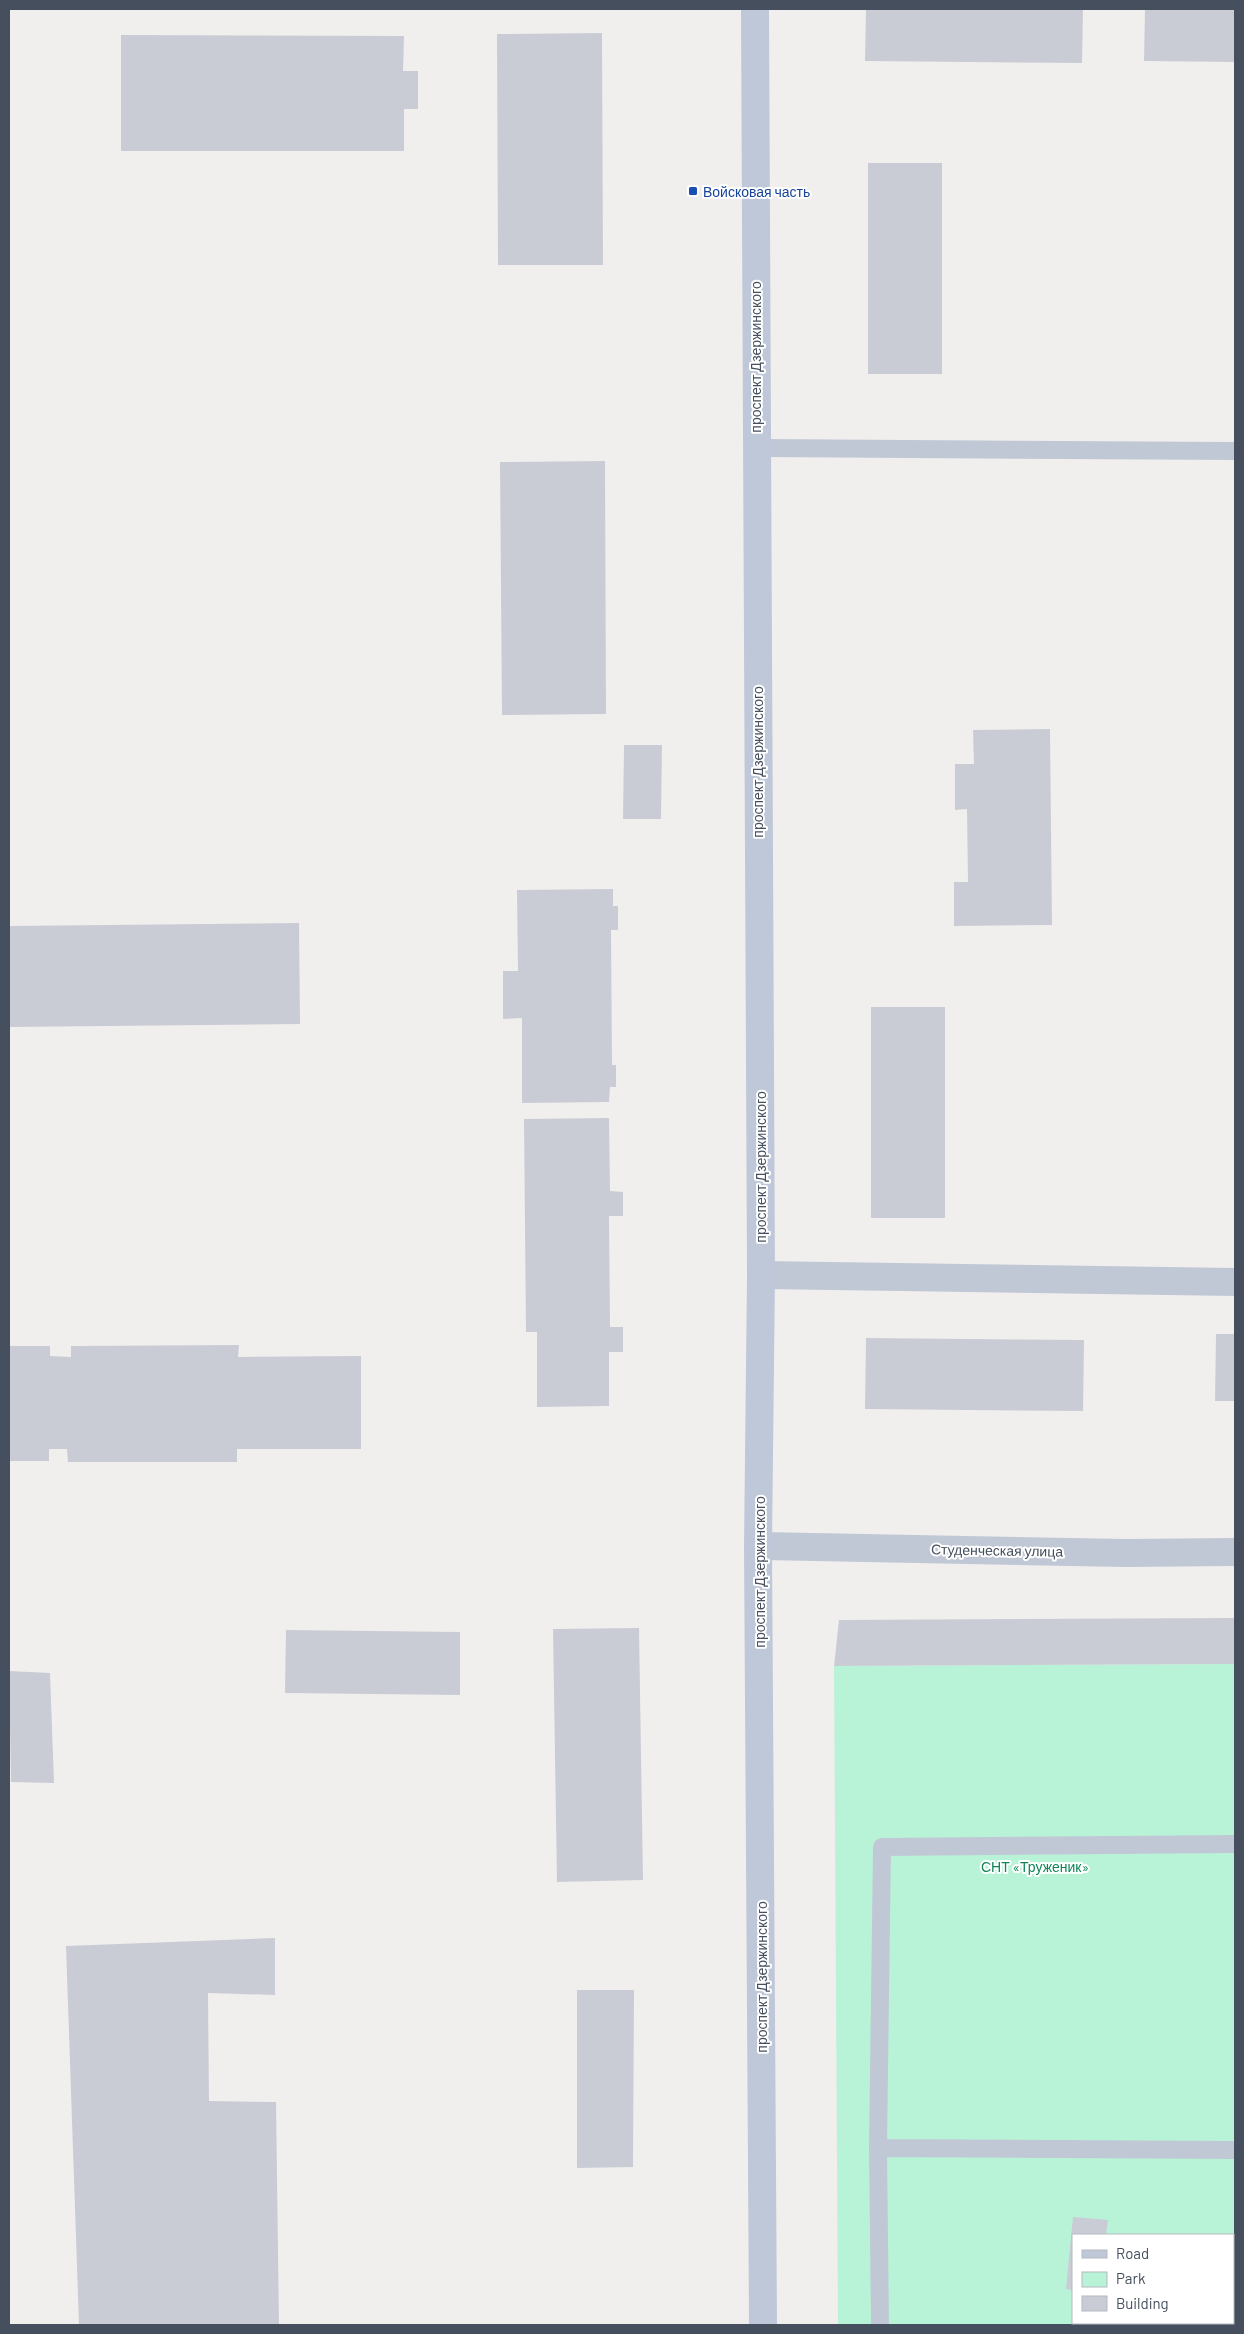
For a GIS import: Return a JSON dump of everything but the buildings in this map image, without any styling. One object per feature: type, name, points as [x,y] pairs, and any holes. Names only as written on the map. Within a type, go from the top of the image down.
[{"type":"main road","name":"проспект Дзержинского","points":[[755,9],[760,1275],[758,1546],[763,2325]]},
{"type":"street","points":[[760,1275],[1235,1282]]},
{"type":"street","name":"Студенческая улица","points":[[758,1546],[1115,1552],[1235,1552]]},
{"type":"lane","points":[[756,448],[1235,451]]},
{"type":"lane","points":[[880,2325],[878,2148],[882,1847],[1235,1844]]},
{"type":"lane","points":[[878,2148],[1235,2150]]},
{"type":"green space","name":"СНТ «Труженик»","points":[[1235,1664],[1235,2325],[838,2325],[834,1666]]},
{"type":"place","name":"Войсковая часть","points":[[693,191]]}]
